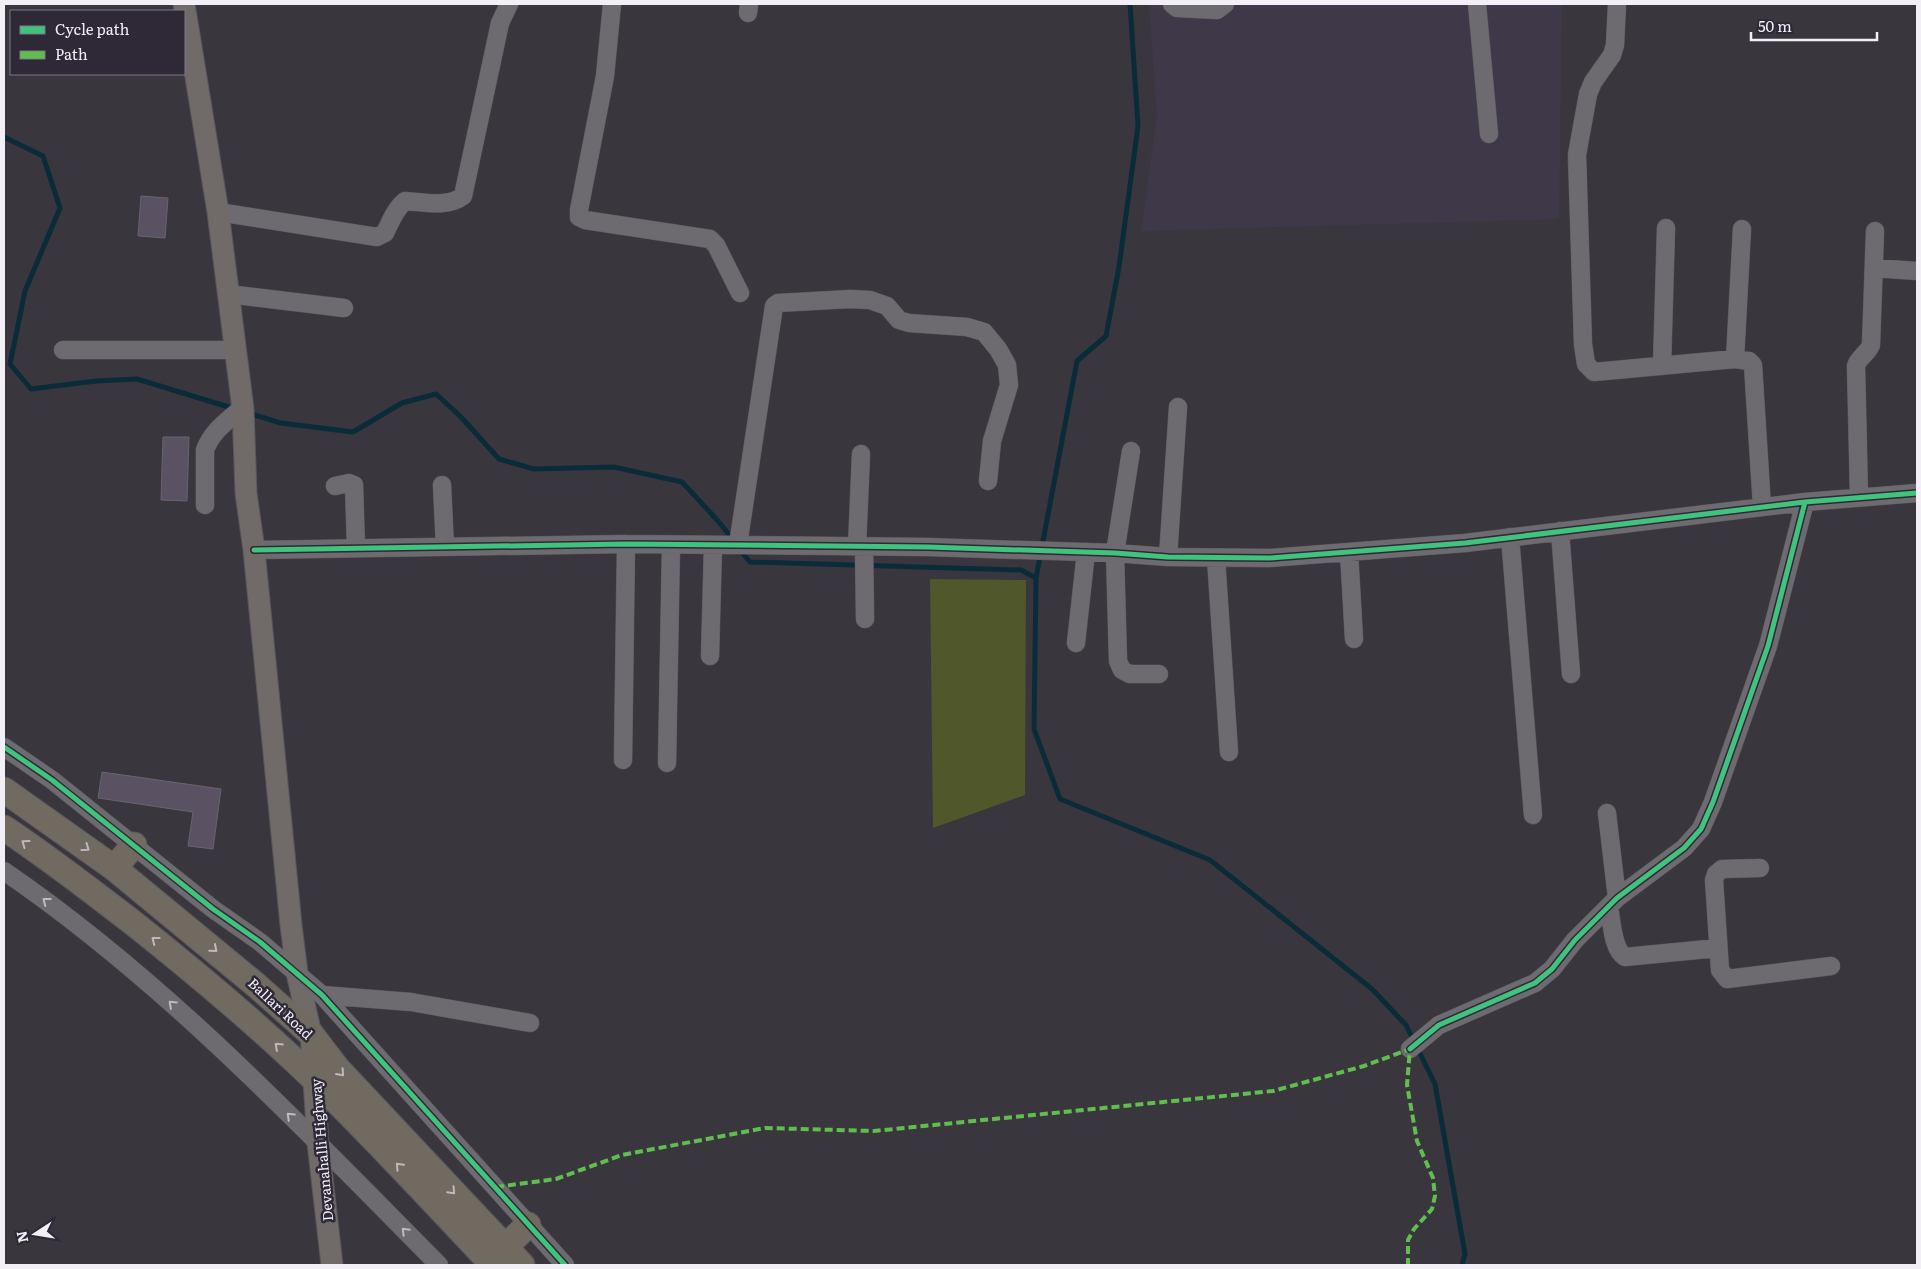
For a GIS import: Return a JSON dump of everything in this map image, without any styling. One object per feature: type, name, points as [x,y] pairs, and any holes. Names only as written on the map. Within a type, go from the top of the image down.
[{"type":"highway","name":"Ballari Road","points":[[4,790],[114,868],[256,984],[311,1034],[337,1068],[499,1256]]},
{"type":"highway","name":"Ballari Road","points":[[4,828],[94,892],[175,956],[240,1011],[314,1079],[376,1142],[499,1256],[522,1265]]},
{"type":"highway","points":[[114,868],[134,844]]},
{"type":"highway","points":[[499,1256],[528,1225]]},
{"type":"main road","name":"Devanahalli Highway","points":[[185,10],[218,212],[243,412],[246,493],[254,550],[297,973],[311,1034],[318,1143],[332,1265]]},
{"type":"street","points":[[218,212],[377,237],[385,234],[398,209],[405,202],[448,204],[455,202],[463,196],[500,23],[509,4]]},
{"type":"street","points":[[612,4],[604,76],[579,216],[585,220],[710,239],[716,245],[740,293]]},
{"type":"street","points":[[1172,4],[1177,8],[1218,10],[1225,4]]},
{"type":"street","points":[[1477,4],[1489,134]]},
{"type":"street","points":[[1617,4],[1615,45],[1612,55],[1588,94],[1577,155],[1583,344],[1586,364],[1594,372],[1735,359],[1749,362],[1753,365],[1762,507]]},
{"type":"street","points":[[1662,366],[1666,228]]},
{"type":"street","points":[[1735,359],[1742,229]]},
{"type":"street","points":[[1859,496],[1856,363],[1869,350],[1871,345],[1875,231]]},
{"type":"street","points":[[1874,268],[1917,271]]},
{"type":"street","points":[[228,294],[344,308]]},
{"type":"street","points":[[710,656],[727,546],[774,306],[778,303],[850,299],[870,300],[887,306],[900,320],[909,323],[967,327],[984,332],[998,349],[1007,365],[1009,385],[992,441],[988,482]]},
{"type":"street","points":[[63,350],[235,350]]},
{"type":"street","points":[[1168,557],[1178,406]]},
{"type":"street","points":[[205,506],[205,450],[215,431],[243,412]]},
{"type":"street","points":[[1131,450],[1115,553],[1118,661],[1122,670],[1130,674],[1159,674]]},
{"type":"street","points":[[861,454],[860,547],[865,619]]},
{"type":"street","points":[[335,486],[349,483],[354,485],[356,548]]},
{"type":"street","points":[[442,484],[445,547]]},
{"type":"street","points":[[254,550],[626,544],[928,547],[1115,553],[1168,557],[1269,558],[1510,538],[1859,496],[1917,493]]},
{"type":"street","points":[[1410,1049],[1439,1025],[1535,983],[1552,969],[1575,940],[1613,902],[1684,848],[1701,829],[1713,802],[1768,646],[1805,502]]},
{"type":"street","points":[[1560,531],[1571,674]]},
{"type":"street","points":[[1510,538],[1533,814]]},
{"type":"street","points":[[622,760],[626,544]]},
{"type":"street","points":[[668,763],[671,545]]},
{"type":"street","points":[[1076,643],[1086,552]]},
{"type":"street","points":[[1349,552],[1354,639]]},
{"type":"street","points":[[1216,558],[1229,752]]},
{"type":"street","points":[[4,748],[52,780],[213,909],[260,942],[322,995],[565,1265]]},
{"type":"street","points":[[1607,813],[1617,947],[1620,954],[1625,957],[1718,948]]},
{"type":"street","points":[[1760,868],[1722,869],[1716,874],[1714,880],[1720,970],[1727,979],[1831,966]]},
{"type":"street","points":[[4,871],[42,897],[158,990],[318,1143],[439,1265]]},
{"type":"street","points":[[322,995],[411,1002],[530,1023]]},
{"type":"shaded area","points":[[1149,4],[1562,4],[1559,219],[1141,231],[1157,116]]},
{"type":"green space","points":[[930,579],[1026,580],[1025,795],[933,828]]},
{"type":"building","points":[[141,196],[168,198],[165,238],[138,236]]},
{"type":"building","points":[[163,437],[189,437],[187,501],[161,500]]},
{"type":"building","points":[[102,772],[221,789],[213,849],[188,846],[193,812],[98,798]]},
{"type":"waterway","points":[[1036,578],[1077,361],[1106,336],[1119,267],[1138,126],[1130,4]]},
{"type":"waterway","points":[[4,137],[43,156],[60,208],[25,291],[10,364],[31,389],[96,381],[137,379],[235,409]]},
{"type":"waterway","points":[[248,413],[281,423],[353,432],[402,403],[436,394],[460,416],[499,459],[534,469],[614,467],[682,482],[734,541]]},
{"type":"waterway","points":[[740,550],[750,562],[1021,570],[1036,578],[1034,729],[1060,799],[1210,860],[1372,989],[1406,1025],[1435,1084],[1465,1254],[1462,1265]]},
{"type":"marked path","points":[[496,1187],[556,1179],[622,1155],[765,1128],[874,1131],[1273,1091],[1364,1066],[1410,1049],[1407,1085],[1417,1141],[1433,1178],[1435,1196],[1432,1209],[1414,1229],[1408,1240],[1408,1265]]},
{"type":"cycle path","points":[[254,550],[626,544],[928,547],[1115,553],[1168,557],[1269,558],[1465,543],[1805,502],[1917,493]]},
{"type":"cycle path","points":[[1410,1049],[1439,1025],[1535,983],[1552,969],[1575,940],[1617,898],[1684,848],[1701,829],[1713,802],[1768,646],[1805,502]]},
{"type":"cycle path","points":[[4,747],[52,780],[213,909],[260,942],[322,995],[565,1265]]}]
